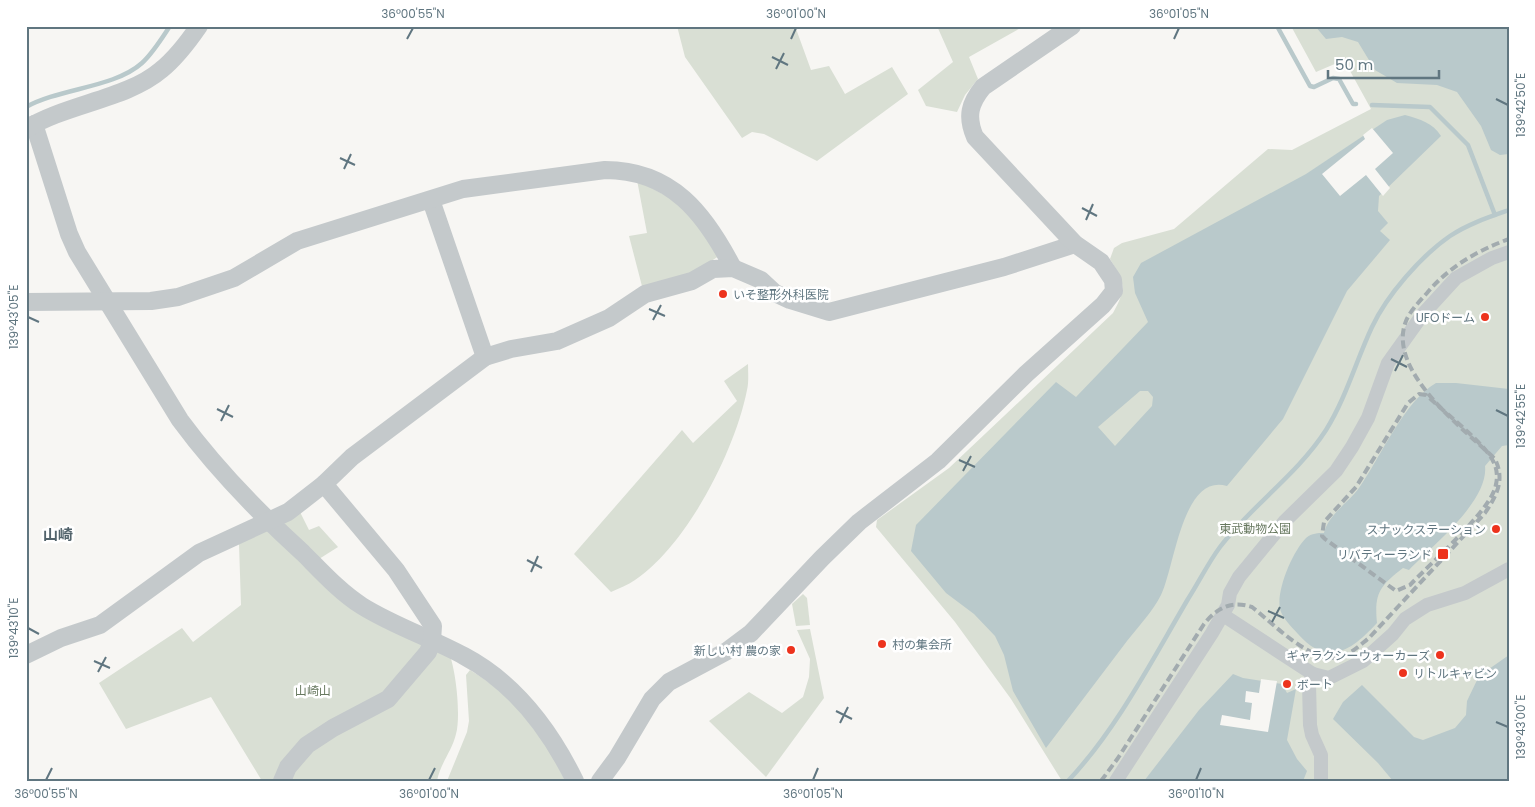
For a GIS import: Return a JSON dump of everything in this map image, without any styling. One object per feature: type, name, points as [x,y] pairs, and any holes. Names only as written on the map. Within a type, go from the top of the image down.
[{"type":"street","points":[[199,26],[185,46],[160,71],[126,90],[79,105],[30,127],[69,234],[105,301],[189,433],[215,465],[269,522],[328,578],[362,606],[465,656],[488,670],[507,686],[551,736],[575,781]]},
{"type":"street","points":[[600,781],[617,758],[652,699],[669,682],[727,651],[751,632],[859,522],[938,461],[1026,374],[1103,304],[1114,291],[1113,280],[1101,262],[1075,244],[974,136],[970,124],[969,113],[974,98],[983,87],[1072,26]]},
{"type":"street","points":[[26,302],[151,301],[178,296],[234,278],[297,242],[463,189],[604,170],[627,170],[665,186],[688,200],[714,232],[733,268]]},
{"type":"street","points":[[431,200],[485,357]]},
{"type":"street","points":[[26,655],[62,638],[100,625],[199,552],[288,512],[324,484],[352,457],[485,357],[511,349],[557,341],[609,318],[645,294],[692,280],[713,270],[733,268],[761,280],[774,292],[790,300],[829,312],[1004,267],[1075,244]]},
{"type":"street","points":[[1116,781],[1223,615],[1230,593],[1239,576],[1285,521],[1336,471],[1347,455],[1368,418],[1388,363],[1423,314],[1456,278],[1492,258],[1509,252]]},
{"type":"street","points":[[282,781],[288,767],[308,745],[333,728],[388,699],[428,652],[432,641],[433,626],[396,570],[324,484]]},
{"type":"street","points":[[1223,615],[1313,674],[1329,678],[1363,661],[1393,634],[1406,619],[1428,605],[1465,594],[1509,569]]},
{"type":"street","points":[[1313,674],[1309,684],[1310,724],[1312,735],[1321,755],[1321,781]]},
{"type":"green space","points":[[677,26],[795,26],[811,70],[829,66],[845,94],[892,67],[908,94],[817,161],[764,134],[752,132],[742,138],[685,57]]},
{"type":"green space","points":[[937,26],[1024,26],[969,57],[978,79],[965,95],[957,112],[926,106],[918,90],[953,62]]},
{"type":"green space","name":"東武動物公園","points":[[1291,26],[1509,26],[1509,781],[1062,781],[1011,699],[955,622],[876,527],[877,520],[949,468],[1113,313],[1122,291],[1119,274],[1110,259],[1114,248],[1122,243],[1174,229],[1268,149],[1292,150],[1371,109],[1344,60],[1316,72]]},
{"type":"green space","points":[[637,180],[683,205],[719,256],[685,278],[643,290],[629,236],[647,233]]},
{"type":"green space","points":[[748,364],[748,387],[741,414],[720,468],[706,495],[673,544],[654,564],[632,582],[611,592],[574,554],[682,430],[693,443],[737,401],[724,381]]},
{"type":"green space","points":[[299,510],[309,530],[319,526],[338,547],[319,559],[284,527],[285,521]]},
{"type":"green space","name":"山崎山","points":[[263,531],[269,531],[326,586],[449,653],[454,670],[458,716],[456,734],[437,781],[262,781],[211,697],[126,729],[99,683],[182,628],[193,642],[241,605],[239,544]]},
{"type":"green space","points":[[803,594],[807,598],[810,625],[796,626],[792,604]]},
{"type":"green space","points":[[810,629],[824,698],[766,777],[709,721],[749,692],[782,713],[803,697],[809,677],[810,659],[797,630]]},
{"type":"green space","points":[[470,670],[486,680],[514,704],[526,718],[548,748],[565,781],[447,781],[467,732],[469,721],[466,675]]},
{"type":"shaded area","points":[[1315,26],[1509,26],[1509,154],[1500,155],[1491,150],[1481,126],[1457,92],[1437,85],[1397,83],[1375,70],[1358,42],[1342,37],[1326,39]]},
{"type":"shaded area","points":[[1405,115],[1430,125],[1441,136],[1379,196],[1378,211],[1388,223],[1380,231],[1390,240],[1347,291],[1283,419],[1227,486],[1212,486],[1200,494],[1190,507],[1182,525],[1166,582],[1158,601],[1046,748],[1013,691],[1004,655],[995,636],[974,614],[946,593],[911,551],[916,525],[1056,382],[1076,397],[1148,322],[1135,293],[1133,277],[1141,263],[1306,174],[1387,120]],"holes":[[[1140,391],[1148,391],[1153,397],[1152,406],[1115,446],[1098,427]]]},
{"type":"shaded area","points":[[1436,383],[1456,383],[1509,389],[1509,445],[1502,446],[1485,466],[1484,480],[1478,494],[1457,522],[1409,570],[1403,568],[1384,585],[1378,597],[1377,623],[1368,633],[1349,647],[1339,651],[1330,653],[1319,650],[1298,634],[1285,619],[1280,609],[1279,601],[1283,582],[1291,561],[1306,538],[1313,534],[1324,533],[1330,520],[1359,488],[1414,402]]},
{"type":"shaded area","points":[[1509,655],[1508,781],[1393,781],[1378,763],[1333,719],[1343,702],[1362,685],[1414,737],[1423,740],[1455,728],[1466,715],[1467,701],[1479,676]]},
{"type":"shaded area","points":[[1233,674],[1243,678],[1282,684],[1287,693],[1296,689],[1287,740],[1297,759],[1307,771],[1303,781],[1144,781],[1199,710]]},
{"type":"pier","points":[[1372,128],[1393,153],[1375,169],[1390,188],[1383,196],[1366,175],[1340,196],[1322,174],[1365,139],[1363,135]]},
{"type":"pier","points":[[1261,679],[1277,681],[1268,732],[1220,725],[1222,715],[1250,720],[1252,703],[1245,702],[1246,691],[1259,693]]},
{"type":"waterway","points":[[26,107],[55,96],[117,78],[130,71],[150,55],[170,26]]},
{"type":"waterway","points":[[1277,26],[1310,86],[1314,87],[1333,78],[1339,79],[1353,104],[1356,104]]},
{"type":"waterway","points":[[1372,105],[1430,107],[1468,145],[1495,215]]},
{"type":"waterway","points":[[1068,781],[1086,761],[1118,717],[1220,547],[1246,517],[1302,461],[1326,430],[1339,405],[1372,327],[1386,302],[1396,289],[1428,254],[1450,236],[1471,224],[1509,210]]},
{"type":"railway","points":[[1101,781],[1118,758],[1204,624],[1219,610],[1237,604],[1252,607],[1305,649],[1329,658],[1344,656],[1369,638],[1485,513],[1498,487],[1499,474],[1495,459],[1431,398],[1417,379],[1407,359],[1403,340],[1408,317],[1444,275],[1474,255],[1509,239]]},
{"type":"railway","points":[[1419,394],[1426,395],[1483,447],[1495,464],[1497,479],[1494,491],[1469,526],[1410,585],[1396,591],[1322,536],[1324,522],[1356,487],[1408,403],[1419,394]]},
{"type":"place","name":"いそ整形外科医院","points":[[723,294]]},
{"type":"place","name":"UFOドーム","points":[[1485,317]]},
{"type":"place","name":"スナックステーション","points":[[1496,529]]},
{"type":"place","name":"リバティーランド","points":[[1443,554]]},
{"type":"place","name":"村の集会所","points":[[882,644]]},
{"type":"place","name":"新しい村 農の家","points":[[791,650]]},
{"type":"place","name":"ギャラクシーウォーカーズ","points":[[1440,655]]},
{"type":"place","name":"リトルキャビン","points":[[1403,673]]},
{"type":"place","name":"ボート","points":[[1287,684]]},
{"type":"district","name":"山崎","points":[[58,534]]}]
